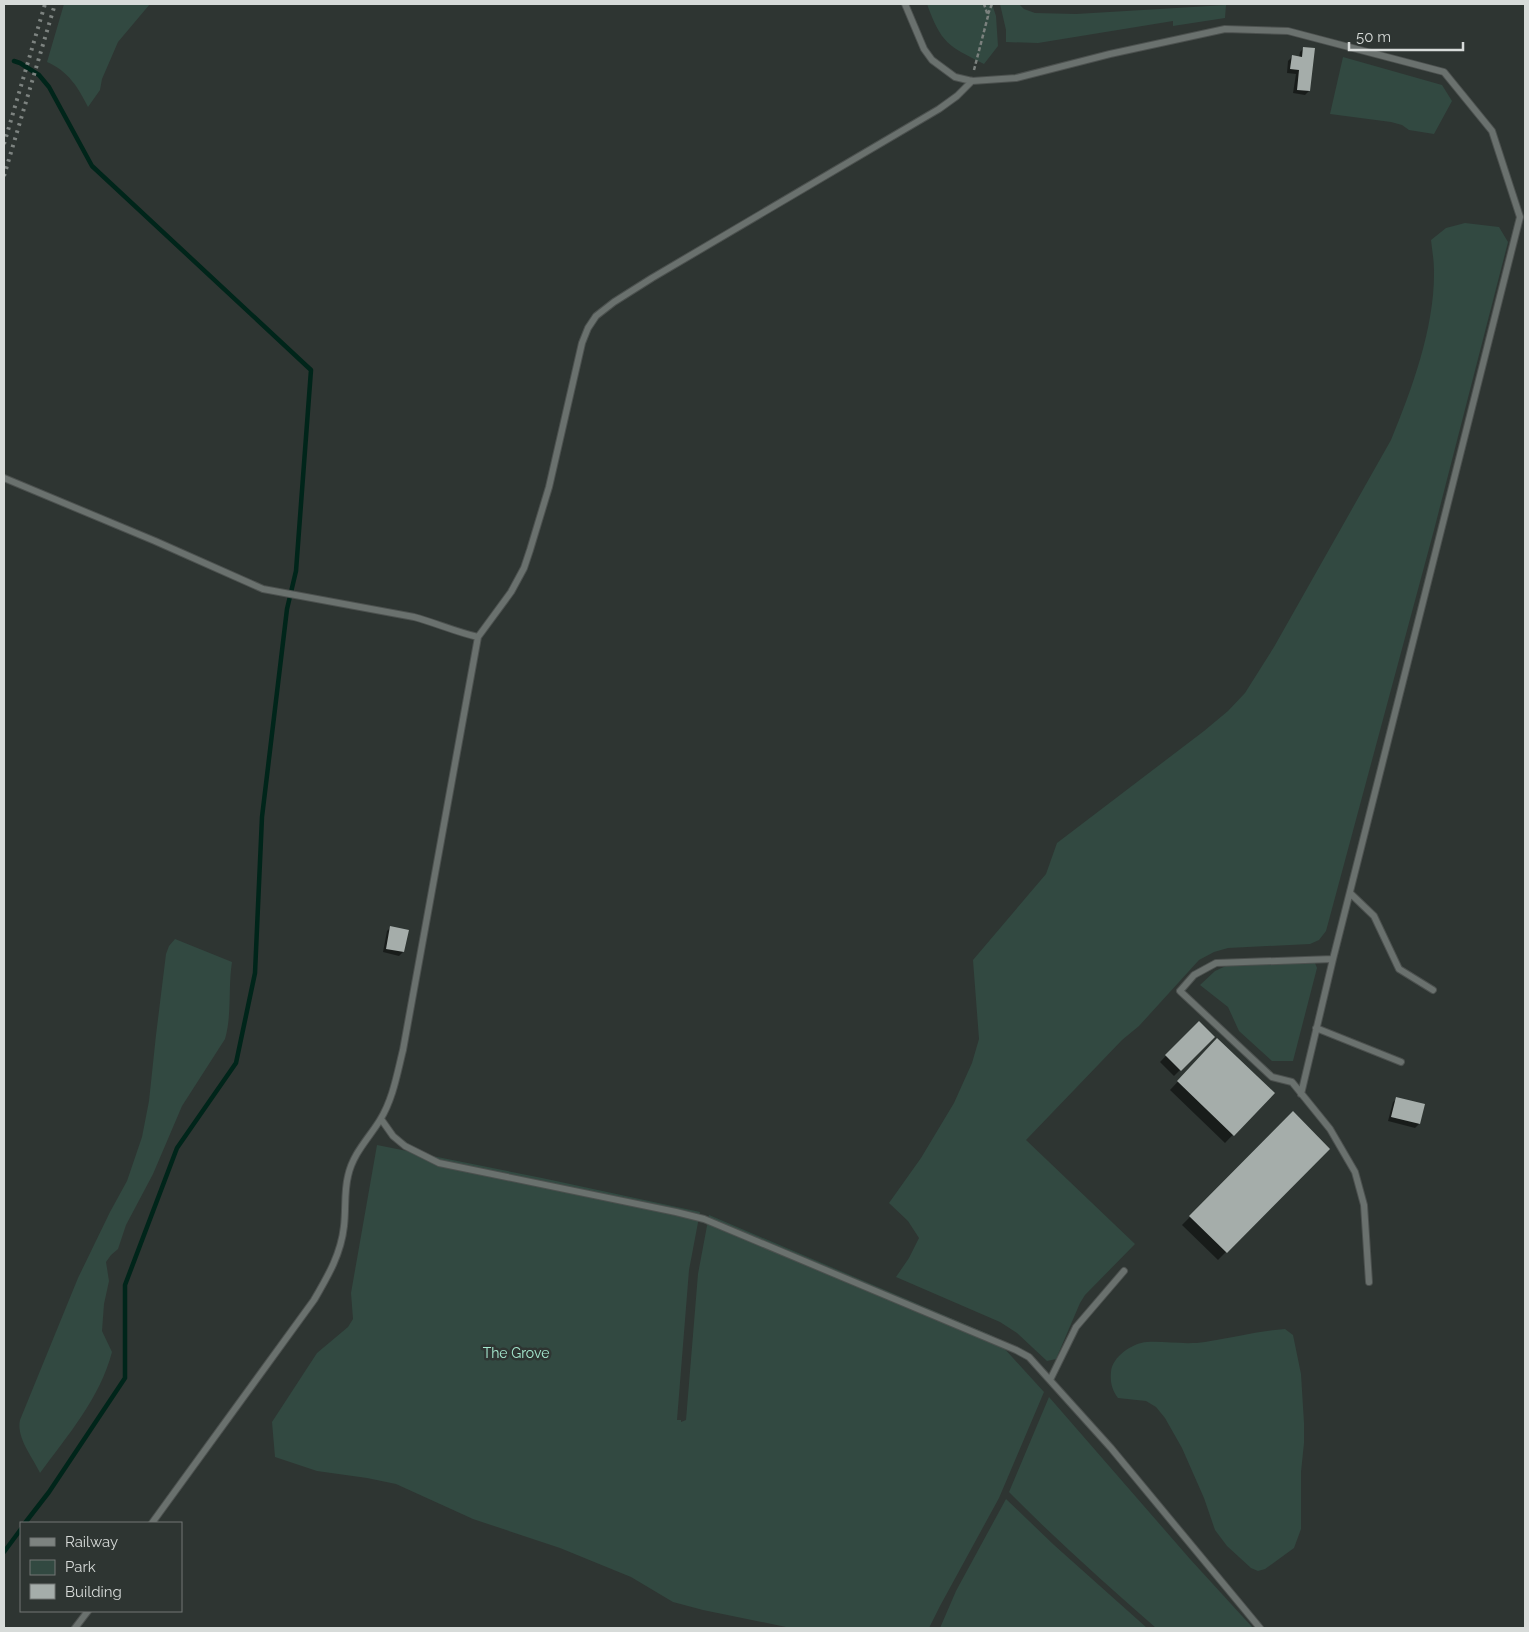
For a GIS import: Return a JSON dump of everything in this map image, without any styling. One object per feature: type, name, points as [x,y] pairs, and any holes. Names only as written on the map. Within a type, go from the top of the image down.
[{"type":"lane","points":[[905,4],[924,49],[932,60],[955,77],[972,81],[1016,78],[1110,54],[1225,29],[1288,31],[1444,72],[1492,131],[1520,217],[1333,959],[1301,1094]]},
{"type":"lane","points":[[153,1522],[314,1300],[329,1275],[340,1250],[348,1176],[356,1154],[380,1119],[390,1099],[403,1050],[478,637],[511,592],[524,568],[549,487],[582,343],[588,328],[596,316],[652,278],[939,109],[957,96],[972,81]]},
{"type":"lane","points":[[4,478],[155,541],[263,590],[414,617],[478,637]]},
{"type":"lane","points":[[1350,893],[1374,916],[1399,970],[1433,990]]},
{"type":"lane","points":[[1333,959],[1216,963],[1194,975],[1180,991],[1272,1078],[1292,1082],[1330,1129],[1355,1172],[1364,1205],[1369,1282]]},
{"type":"lane","points":[[1316,1028],[1400,1062]]},
{"type":"lane","points":[[380,1119],[393,1136],[405,1146],[439,1163],[704,1219],[1029,1357],[1111,1448],[1260,1628]]},
{"type":"lane","points":[[1050,1380],[1076,1327],[1124,1271]]},
{"type":"lane","points":[[75,1628],[87,1612]]},
{"type":"path","points":[[984,4],[988,16]]},
{"type":"path","points":[[972,81],[992,4]]},
{"type":"green space","points":[[64,4],[150,4],[118,42],[102,79],[100,90],[88,107],[72,80],[61,70],[47,62]]},
{"type":"green space","points":[[927,4],[992,4],[996,16],[998,46],[984,64],[962,53],[947,42],[937,27]]},
{"type":"green space","points":[[1000,4],[1019,4],[1024,9],[1035,13],[1076,14],[1226,5],[1225,18],[1173,26],[1173,21],[1038,43],[1006,42],[1006,30]]},
{"type":"green space","points":[[1343,57],[1442,85],[1452,101],[1434,134],[1409,130],[1402,125],[1391,122],[1330,114]]},
{"type":"green space","points":[[1465,223],[1499,227],[1508,242],[1434,530],[1326,931],[1319,940],[1310,944],[1228,948],[1214,952],[1199,960],[1139,1026],[1122,1040],[1026,1140],[1135,1244],[1085,1295],[1056,1359],[1047,1361],[1017,1333],[1000,1322],[896,1277],[909,1258],[919,1238],[908,1221],[889,1203],[921,1158],[954,1103],[972,1063],[979,1039],[973,960],[1046,874],[1057,843],[1204,731],[1228,711],[1245,693],[1274,647],[1391,440],[1421,357],[1431,313],[1434,266],[1431,240],[1446,228]]},
{"type":"green space","points":[[175,939],[232,962],[225,1039],[182,1106],[153,1174],[126,1225],[118,1249],[106,1262],[109,1281],[104,1304],[102,1331],[112,1352],[107,1369],[82,1416],[40,1473],[20,1434],[20,1420],[78,1278],[127,1181],[142,1137],[149,1101],[166,954],[169,946]]},
{"type":"green space","points":[[1310,961],[1315,963],[1317,968],[1293,1061],[1272,1061],[1239,1031],[1228,1007],[1200,985],[1215,971],[1228,965]]},
{"type":"green space","name":"The Grove","points":[[377,1145],[700,1212],[689,1270],[677,1420],[681,1420],[681,1422],[686,1420],[698,1274],[709,1215],[993,1336],[1044,1392],[999,1498],[929,1628],[791,1628],[703,1610],[673,1602],[631,1577],[560,1548],[473,1519],[396,1484],[317,1471],[275,1457],[272,1422],[317,1353],[348,1327],[353,1319],[351,1293]]},
{"type":"green space","points":[[1285,1329],[1293,1335],[1301,1374],[1304,1443],[1301,1472],[1301,1529],[1294,1548],[1265,1569],[1258,1571],[1251,1568],[1227,1546],[1215,1530],[1204,1498],[1182,1448],[1165,1418],[1156,1407],[1146,1401],[1118,1398],[1112,1386],[1111,1372],[1112,1366],[1119,1356],[1129,1348],[1141,1343],[1198,1343]]},
{"type":"green space","points":[[1049,1397],[1190,1559],[1253,1628],[1156,1628],[1063,1545],[1009,1492]]},
{"type":"green space","points":[[1006,1499],[1054,1545],[1147,1628],[940,1628],[956,1591]]},
{"type":"building","points":[[1303,47],[1315,48],[1310,91],[1297,90],[1299,70],[1290,69],[1292,55],[1302,57]]},
{"type":"building","points":[[390,926],[409,930],[404,952],[386,949]]},
{"type":"building","points":[[1199,1021],[1215,1037],[1181,1071],[1165,1055]]},
{"type":"building","points":[[1217,1038],[1275,1093],[1234,1136],[1177,1081]]},
{"type":"building","points":[[1396,1097],[1425,1104],[1420,1124],[1391,1117]]},
{"type":"building","points":[[1293,1111],[1330,1149],[1227,1253],[1189,1216]]},
{"type":"waterway","points":[[14,61],[39,75],[49,87],[92,166],[311,370],[296,571],[287,609],[262,817],[255,973],[236,1063],[177,1148],[125,1285],[125,1378],[49,1492],[26,1522]]},
{"type":"waterway","points":[[4,1552],[20,1530]]},
{"type":"railway","points":[[4,144],[45,4]]},
{"type":"railway","points":[[4,176],[55,4]]}]
